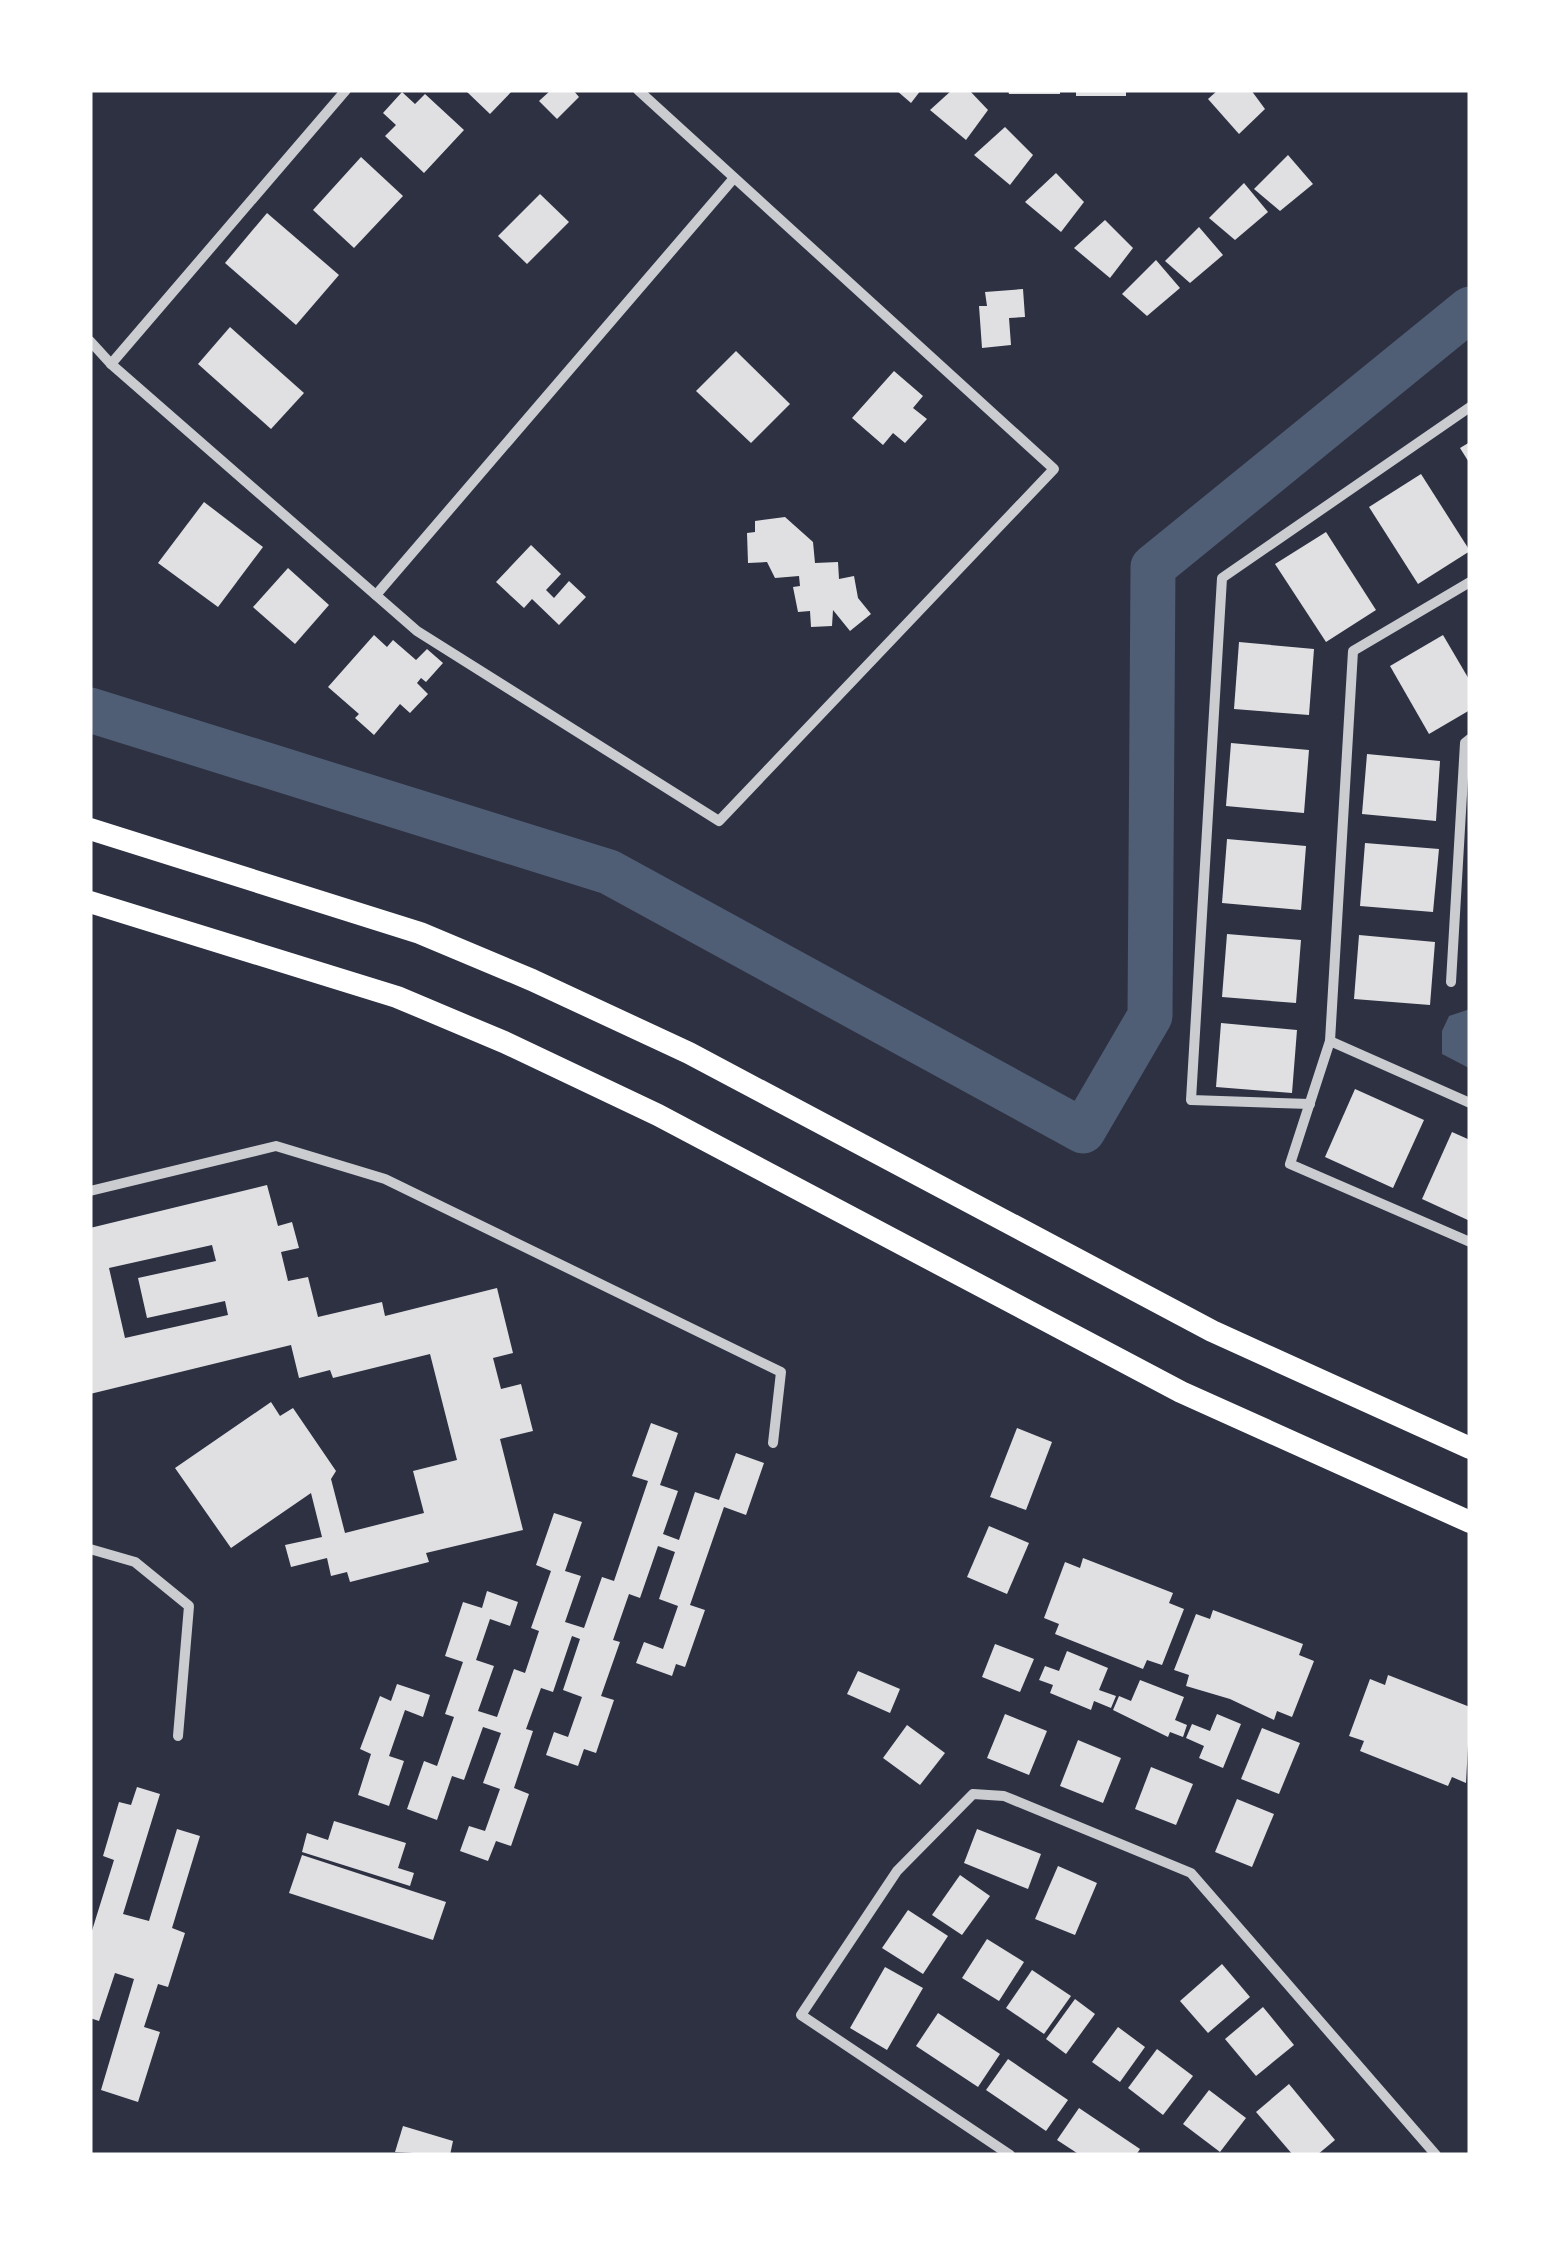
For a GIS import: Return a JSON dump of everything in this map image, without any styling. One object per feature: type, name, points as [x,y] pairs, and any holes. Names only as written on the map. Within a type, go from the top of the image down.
[{"type":"highway","points":[[90,830],[420,932],[532,980],[689,1053],[1212,1330],[1470,1448]]},
{"type":"highway","points":[[90,902],[397,997],[504,1042],[658,1115],[1181,1392],[1470,1522]]},
{"type":"street","points":[[111,364],[346,90]]},
{"type":"street","points":[[90,340],[111,364],[417,631],[719,821],[1054,469],[638,90]]},
{"type":"street","points":[[376,596],[734,178]]},
{"type":"street","points":[[1310,1104],[1191,1100],[1222,578],[1470,407]]},
{"type":"street","points":[[1470,582],[1353,652],[1330,1041],[1290,1164],[1470,1242]]},
{"type":"street","points":[[1451,982],[1465,743],[1470,738]]},
{"type":"street","points":[[1330,1041],[1470,1103]]},
{"type":"street","points":[[90,1191],[276,1146],[385,1178],[782,1372],[773,1443]]},
{"type":"street","points":[[90,1549],[135,1562],[188,1606],[178,1736]]},
{"type":"street","points":[[1010,2155],[801,2016],[897,1870],[973,1794],[1004,1796],[1192,1872],[1436,2155]]},
{"type":"water","points":[[1470,1009],[1467,1067],[1442,1054],[1442,1031],[1449,1016]]},
{"type":"building","points":[[465,90],[513,90],[490,114]]},
{"type":"building","points":[[551,90],[573,90],[579,97],[557,119],[539,101]]},
{"type":"building","points":[[896,90],[921,90],[911,103]]},
{"type":"building","points":[[952,90],[969,90],[988,110],[966,140],[930,110]]},
{"type":"building","points":[[1008,90],[1060,90],[1060,94],[1009,94]]},
{"type":"building","points":[[1076,90],[1126,90],[1126,96],[1076,96]]},
{"type":"building","points":[[1218,90],[1251,90],[1265,109],[1239,134],[1208,99]]},
{"type":"building","points":[[402,92],[415,104],[425,94],[464,130],[424,173],[385,136],[396,125],[383,113]]},
{"type":"building","points":[[1005,127],[1033,155],[1010,185],[974,155]]},
{"type":"building","points":[[1288,155],[1313,184],[1280,211],[1254,189]]},
{"type":"building","points":[[361,157],[403,196],[354,248],[313,210]]},
{"type":"building","points":[[1056,173],[1084,202],[1061,232],[1025,202]]},
{"type":"building","points":[[1244,183],[1268,212],[1235,240],[1209,218]]},
{"type":"building","points":[[540,194],[569,222],[527,264],[498,236]]},
{"type":"building","points":[[267,213],[339,275],[296,325],[225,263]]},
{"type":"building","points":[[1105,220],[1133,248],[1110,278],[1074,248]]},
{"type":"building","points":[[1199,227],[1223,255],[1190,283],[1165,261]]},
{"type":"building","points":[[1156,260],[1180,288],[1147,316],[1122,294]]},
{"type":"building","points":[[1023,289],[1025,317],[1009,318],[1011,345],[982,348],[979,306],[987,306],[985,292]]},
{"type":"building","points":[[230,327],[304,393],[271,429],[198,364]]},
{"type":"building","points":[[736,351],[790,404],[751,443],[696,391]]},
{"type":"building","points":[[894,371],[923,396],[913,408],[927,419],[905,443],[893,433],[883,445],[852,418]]},
{"type":"building","points":[[1470,442],[1470,464],[1460,448]]},
{"type":"building","points":[[1421,474],[1470,551],[1418,584],[1369,507]]},
{"type":"building","points":[[204,502],[263,547],[218,607],[158,563]]},
{"type":"building","points":[[785,517],[813,542],[815,563],[838,562],[839,579],[854,576],[858,598],[871,614],[850,631],[833,610],[832,626],[811,627],[810,611],[798,612],[793,587],[800,586],[799,576],[775,578],[767,562],[748,563],[747,533],[755,532],[755,521]]},
{"type":"building","points":[[1326,532],[1376,610],[1326,642],[1275,564]]},
{"type":"building","points":[[531,545],[561,574],[546,590],[554,598],[569,581],[586,597],[559,625],[532,599],[524,608],[496,582]]},
{"type":"building","points":[[288,568],[329,605],[295,644],[253,607]]},
{"type":"building","points":[[374,635],[387,647],[393,640],[416,660],[427,649],[443,663],[426,682],[421,678],[417,683],[428,694],[410,713],[400,704],[374,735],[355,718],[359,714],[328,687]]},
{"type":"building","points":[[1443,635],[1470,681],[1470,710],[1429,734],[1390,666]]},
{"type":"building","points":[[1239,642],[1314,649],[1309,715],[1234,709]]},
{"type":"building","points":[[1231,743],[1309,750],[1304,813],[1226,806]]},
{"type":"building","points":[[1367,754],[1440,761],[1436,821],[1362,814]]},
{"type":"building","points":[[1227,839],[1306,846],[1301,910],[1222,903]]},
{"type":"building","points":[[1365,843],[1439,849],[1433,912],[1360,906]]},
{"type":"building","points":[[1227,934],[1301,940],[1296,1003],[1222,997]]},
{"type":"building","points":[[1359,935],[1435,942],[1430,1005],[1354,999]]},
{"type":"building","points":[[1221,1023],[1297,1030],[1292,1093],[1216,1087]]},
{"type":"building","points":[[1355,1089],[1424,1120],[1393,1188],[1325,1157]]},
{"type":"building","points":[[1452,1132],[1470,1140],[1470,1221],[1422,1199]]},
{"type":"building","points":[[267,1185],[278,1226],[292,1222],[299,1248],[281,1252],[288,1281],[308,1277],[318,1317],[382,1302],[385,1316],[497,1288],[513,1353],[493,1358],[501,1389],[521,1384],[533,1431],[500,1439],[523,1530],[426,1553],[429,1562],[350,1582],[347,1572],[331,1576],[327,1558],[291,1567],[285,1545],[322,1537],[311,1493],[231,1548],[175,1468],[271,1402],[280,1416],[293,1408],[336,1471],[331,1479],[345,1533],[424,1513],[413,1471],[457,1460],[430,1354],[333,1378],[330,1370],[299,1378],[291,1345],[90,1394],[90,1228]],"holes":[[[212,1245],[216,1261],[138,1278],[147,1318],[225,1301],[228,1315],[125,1338],[109,1268]]]},
{"type":"building","points":[[651,1423],[678,1433],[660,1485],[678,1491],[663,1534],[679,1540],[695,1492],[719,1500],[736,1453],[764,1463],[746,1515],[724,1507],[690,1605],[705,1610],[685,1667],[676,1664],[672,1676],[636,1663],[644,1642],[663,1649],[678,1606],[659,1599],[675,1552],[658,1546],[640,1598],[629,1594],[613,1640],[620,1642],[601,1696],[614,1700],[596,1753],[584,1749],[578,1766],[546,1755],[554,1732],[568,1737],[582,1697],[563,1690],[580,1639],[572,1636],[553,1692],[541,1688],[526,1729],[533,1731],[514,1788],[529,1794],[511,1846],[496,1841],[488,1861],[460,1851],[469,1826],[485,1831],[500,1789],[483,1783],[501,1733],[483,1727],[464,1780],[452,1776],[437,1820],[407,1809],[424,1761],[437,1766],[454,1717],[445,1714],[463,1662],[445,1656],[463,1602],[482,1608],[487,1591],[518,1602],[510,1626],[490,1619],[476,1660],[494,1666],[478,1711],[497,1717],[514,1669],[525,1673],[539,1631],[531,1628],[551,1571],[536,1565],[554,1513],[582,1522],[565,1571],[581,1576],[565,1622],[584,1628],[602,1577],[614,1581],[648,1481],[632,1476]]},
{"type":"building","points":[[1017,1428],[1052,1442],[1026,1510],[990,1497]]},
{"type":"building","points":[[989,1526],[1029,1543],[1007,1594],[967,1577]]},
{"type":"building","points":[[1083,1558],[1173,1593],[1169,1603],[1184,1609],[1162,1665],[1147,1660],[1143,1669],[1055,1634],[1059,1624],[1044,1618],[1065,1562],[1080,1568]]},
{"type":"building","points":[[1213,1610],[1303,1644],[1299,1655],[1314,1661],[1292,1717],[1277,1711],[1274,1720],[1230,1699],[1186,1686],[1189,1675],[1174,1670],[1196,1614],[1210,1619]]},
{"type":"building","points":[[995,1644],[1034,1659],[1020,1692],[982,1677]]},
{"type":"building","points":[[1067,1651],[1108,1668],[1099,1690],[1116,1696],[1111,1708],[1094,1701],[1091,1710],[1050,1693],[1053,1685],[1039,1680],[1045,1666],[1059,1671]]},
{"type":"building","points":[[858,1671],[900,1689],[890,1713],[847,1694]]},
{"type":"building","points":[[1388,1675],[1470,1707],[1466,1783],[1452,1777],[1448,1786],[1360,1751],[1364,1741],[1349,1736],[1370,1679],[1385,1685]]},
{"type":"building","points":[[1140,1680],[1184,1697],[1175,1720],[1187,1725],[1183,1737],[1170,1732],[1168,1737],[1113,1710],[1119,1696],[1131,1701]]},
{"type":"building","points":[[397,1684],[430,1695],[423,1717],[405,1710],[389,1756],[404,1761],[389,1806],[358,1795],[371,1754],[360,1749],[380,1696],[391,1701]]},
{"type":"building","points":[[1005,1714],[1047,1731],[1029,1775],[987,1758]]},
{"type":"building","points":[[1217,1714],[1241,1724],[1223,1768],[1199,1758],[1204,1746],[1186,1738],[1192,1724],[1210,1731]]},
{"type":"building","points":[[907,1725],[945,1753],[920,1785],[883,1758]]},
{"type":"building","points":[[1262,1728],[1300,1743],[1279,1794],[1241,1779]]},
{"type":"building","points":[[1078,1740],[1121,1758],[1103,1803],[1060,1786]]},
{"type":"building","points":[[1151,1767],[1193,1784],[1176,1825],[1135,1809]]},
{"type":"building","points":[[137,1787],[160,1794],[123,1914],[149,1921],[177,1829],[200,1836],[172,1928],[185,1933],[168,1987],[158,1984],[144,2027],[160,2032],[138,2102],[101,2090],[134,1979],[115,1973],[99,2021],[90,2018],[90,1937],[114,1860],[103,1856],[119,1802],[131,1805]]},
{"type":"building","points":[[1237,1799],[1274,1814],[1252,1867],[1215,1852]]},
{"type":"building","points":[[334,1821],[406,1843],[398,1868],[414,1873],[410,1886],[302,1852],[307,1833],[328,1840]]},
{"type":"building","points":[[977,1829],[1041,1854],[1028,1889],[964,1863]]},
{"type":"building","points":[[302,1855],[446,1902],[433,1940],[289,1893]]},
{"type":"building","points":[[1058,1866],[1097,1883],[1075,1935],[1035,1919]]},
{"type":"building","points":[[960,1875],[990,1896],[962,1935],[932,1915]]},
{"type":"building","points":[[908,1910],[948,1936],[923,1974],[882,1948]]},
{"type":"building","points":[[987,1939],[1024,1962],[999,2001],[962,1978]]},
{"type":"building","points":[[1222,1964],[1250,1997],[1208,2033],[1180,2001]]},
{"type":"building","points":[[885,1967],[923,1988],[887,2050],[850,2028]]},
{"type":"building","points":[[1032,1970],[1071,1996],[1044,2034],[1006,2008]]},
{"type":"building","points":[[1075,1999],[1095,2014],[1066,2054],[1046,2039]]},
{"type":"building","points":[[1263,2007],[1294,2045],[1256,2076],[1225,2039]]},
{"type":"building","points":[[938,2013],[1000,2054],[978,2087],[916,2046]]},
{"type":"building","points":[[1118,2027],[1145,2047],[1120,2082],[1092,2062]]},
{"type":"building","points":[[1157,2049],[1193,2076],[1163,2115],[1128,2088]]},
{"type":"building","points":[[1008,2059],[1068,2100],[1046,2131],[986,2090]]},
{"type":"building","points":[[1289,2084],[1335,2140],[1317,2155],[1293,2155],[1256,2112]]},
{"type":"building","points":[[1209,2090],[1246,2118],[1220,2152],[1183,2124]]},
{"type":"building","points":[[1079,2108],[1140,2149],[1136,2155],[1080,2155],[1057,2140]]},
{"type":"building","points":[[403,2126],[453,2141],[450,2155],[395,2152]]},
{"type":"waterway","points":[[90,710],[609,872],[1083,1131],[1150,1016],[1153,567],[1470,309]]}]
